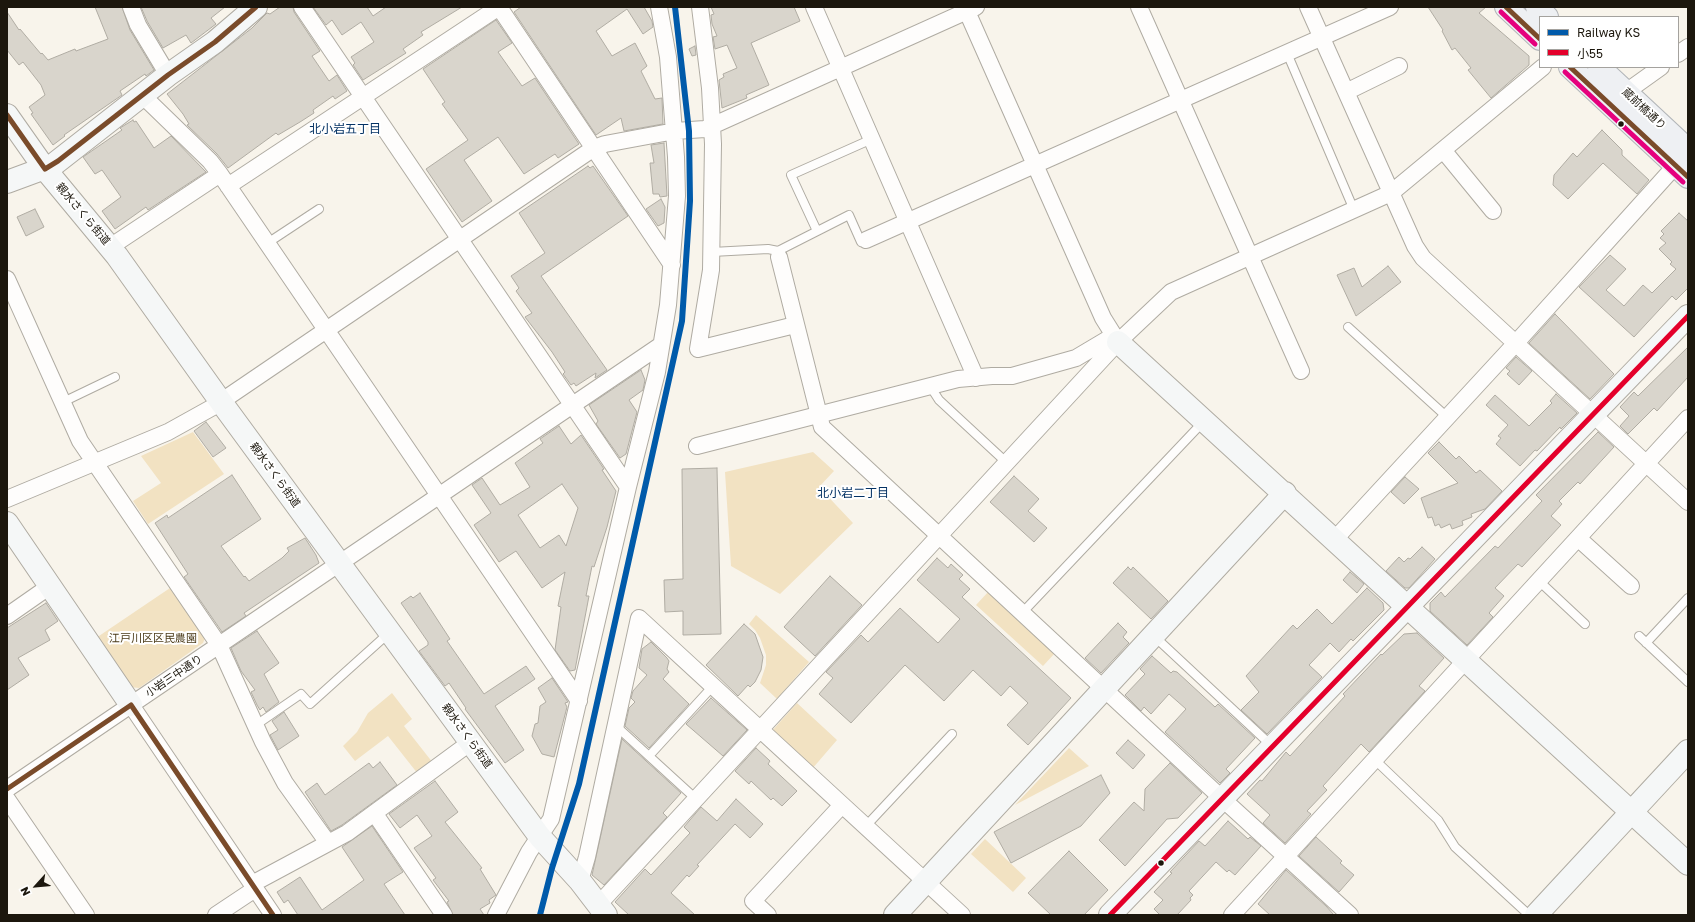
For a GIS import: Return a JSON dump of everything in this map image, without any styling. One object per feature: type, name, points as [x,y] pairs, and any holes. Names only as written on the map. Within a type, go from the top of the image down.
[{"type":"main road","points":[[1506,7],[1539,38]]},
{"type":"main road","points":[[1537,7],[1546,16]]},
{"type":"main road","name":"蔵前橋通り","points":[[1571,68],[1684,164]]},
{"type":"main road","name":"蔵前橋通り","points":[[1600,68],[1626,92],[1684,164]]},
{"type":"street","points":[[131,7],[138,25],[168,75]]},
{"type":"street","points":[[302,7],[628,487]]},
{"type":"street","points":[[496,915],[529,852],[551,819],[628,487],[647,416],[661,345],[668,305],[677,196],[675,131],[668,57],[659,7]]},
{"type":"street","points":[[700,7],[710,88],[712,126],[712,270],[698,349],[795,325]]},
{"type":"street","points":[[814,7],[976,378]]},
{"type":"street","points":[[1138,7],[1301,370]]},
{"type":"street","points":[[1308,7],[1391,193],[1423,258],[1688,502]]},
{"type":"street","points":[[866,240],[1390,7]]},
{"type":"street","points":[[110,247],[364,97],[501,8],[672,265]]},
{"type":"street","points":[[7,499],[184,424],[221,402],[594,148],[605,144],[675,131],[698,130],[712,126],[969,8],[1034,164],[1114,335],[1204,420],[1335,538],[1466,661],[1688,864]]},
{"type":"street","points":[[7,182],[45,168],[58,161],[168,75],[215,42],[247,12]]},
{"type":"street","points":[[1679,53],[1688,47]]},
{"type":"street","points":[[1346,92],[1399,66]]},
{"type":"street","points":[[697,446],[958,379],[1012,376],[1076,358],[1114,335],[1171,292],[1391,193],[1542,68]]},
{"type":"street","points":[[1626,92],[1660,68]]},
{"type":"street","points":[[142,95],[210,161],[224,180],[438,497],[579,701]]},
{"type":"street","name":"親水さくら街道","points":[[7,115],[45,168],[110,247],[221,402],[540,837],[580,880],[603,910]]},
{"type":"street","points":[[1443,150],[1493,211]]},
{"type":"street","points":[[1335,538],[1446,417],[1684,164]]},
{"type":"street","points":[[778,254],[822,428],[1222,799],[1350,915]]},
{"type":"street","points":[[7,279],[80,441],[219,645],[256,726],[287,786],[328,843]]},
{"type":"street","points":[[1110,915],[1688,316]]},
{"type":"street","points":[[603,910],[696,799],[1007,463],[1114,335]]},
{"type":"street","name":"小岩三中通り","points":[[7,788],[340,564],[661,345]]},
{"type":"street","points":[[1232,915],[1579,539],[1688,418]]},
{"type":"street","points":[[895,915],[1285,493]]},
{"type":"street","points":[[7,523],[273,915]]},
{"type":"street","points":[[1579,539],[1631,586]]},
{"type":"street","points":[[7,616],[50,586]]},
{"type":"street","points":[[580,880],[587,857],[639,618],[962,915]]},
{"type":"street","points":[[216,915],[253,886],[347,833],[375,814],[471,742]]},
{"type":"street","points":[[1536,915],[1688,751]]},
{"type":"street","points":[[7,799],[86,915]]},
{"type":"street","points":[[768,915],[753,901],[842,805]]},
{"type":"street","points":[[375,814],[444,915]]},
{"type":"lane","points":[[1287,53],[1354,210]]},
{"type":"lane","points":[[817,231],[791,175],[872,139]]},
{"type":"lane","points":[[266,244],[319,209]]},
{"type":"lane","points":[[712,252],[768,249],[778,254],[817,231],[849,215],[862,242],[866,240]]},
{"type":"lane","points":[[1348,327],[1446,417]]},
{"type":"lane","points":[[63,402],[115,378]]},
{"type":"lane","points":[[930,386],[939,400],[1007,463]]},
{"type":"lane","points":[[1022,613],[1204,420]]},
{"type":"lane","points":[[1539,581],[1585,624]]},
{"type":"lane","points":[[1646,643],[1688,598]]},
{"type":"lane","points":[[256,726],[301,694],[310,704],[391,632]]},
{"type":"lane","points":[[1153,635],[1272,746]]},
{"type":"lane","points":[[1639,636],[1688,682]]},
{"type":"lane","points":[[649,756],[713,686]]},
{"type":"lane","points":[[616,726],[696,799]]},
{"type":"lane","points":[[865,827],[952,734]]},
{"type":"lane","points":[[1375,760],[1438,820],[1455,847],[1529,915]]},
{"type":"green space","points":[[193,432],[224,474],[148,524],[133,501],[161,483],[141,456]]},
{"type":"green space","points":[[813,452],[834,471],[819,487],[853,523],[780,594],[731,566],[725,472]]},
{"type":"green space","name":"江戸川区区民農園","points":[[170,588],[205,638],[203,643],[139,688],[130,687],[96,638]]},
{"type":"green space","points":[[989,591],[1055,653],[1043,666],[976,605]]},
{"type":"green space","points":[[756,615],[809,662],[777,699],[760,683],[766,665],[766,655],[760,638],[749,624]]},
{"type":"green space","points":[[392,693],[412,719],[404,726],[433,763],[418,774],[388,736],[355,761],[343,746],[357,732],[368,713]]},
{"type":"green space","points":[[797,703],[837,740],[812,769],[771,732]]},
{"type":"green space","points":[[1069,748],[1089,766],[1015,805]]},
{"type":"green space","points":[[985,839],[1026,878],[1013,892],[971,854]]},
{"type":"building","points":[[95,7],[122,7],[130,30],[154,70],[146,76],[145,74],[120,91],[122,95],[64,135],[65,136],[53,145],[31,114],[33,113],[29,107],[45,95],[41,85],[23,62],[19,65],[7,50],[7,12],[19,30],[20,29],[48,60],[75,49],[76,51],[108,39]]},
{"type":"building","points":[[141,7],[225,7],[211,18],[216,24],[191,43],[186,35],[163,48],[147,21]]},
{"type":"building","points":[[280,7],[293,7],[294,12],[320,51],[312,56],[329,81],[337,75],[347,91],[335,99],[333,96],[313,110],[314,113],[278,135],[276,133],[228,168],[217,154],[187,125],[189,124],[183,114],[167,94],[252,28],[267,13],[270,14]]},
{"type":"building","points":[[313,7],[367,7],[373,16],[386,7],[462,7],[421,32],[423,35],[403,49],[406,53],[363,80],[353,65],[355,63],[351,57],[374,42],[361,22],[342,35],[332,20],[326,25]]},
{"type":"building","points":[[521,7],[644,7],[652,21],[653,27],[643,34],[627,9],[596,31],[612,56],[635,43],[647,66],[641,71],[655,99],[662,98],[663,124],[624,131],[621,118],[596,135],[514,12]]},
{"type":"building","points":[[711,7],[794,7],[800,21],[751,43],[769,85],[746,95],[747,98],[722,108],[719,80],[724,77],[723,74],[737,68],[727,45],[715,49],[713,37],[717,36],[712,24],[711,15],[714,14]]},
{"type":"building","points":[[1428,7],[1486,7],[1479,13],[1529,56],[1529,65],[1491,98],[1468,70],[1471,68],[1455,48],[1452,50],[1442,31],[1443,30]]},
{"type":"building","points":[[496,20],[512,43],[498,52],[522,86],[535,78],[579,144],[558,158],[555,154],[524,174],[498,137],[464,160],[492,201],[462,222],[426,169],[468,140],[442,104],[445,102],[423,69]]},
{"type":"building","points":[[695,46],[696,55],[692,56],[689,49]]},
{"type":"building","points":[[133,120],[134,122],[136,121],[154,148],[171,136],[206,172],[148,210],[146,207],[115,229],[102,211],[121,197],[102,170],[95,174],[83,157],[122,130],[120,128]]},
{"type":"building","points":[[1602,130],[1622,150],[1622,155],[1649,180],[1637,194],[1603,163],[1568,199],[1553,185],[1554,175],[1573,153],[1577,157]]},
{"type":"building","points":[[664,143],[667,196],[660,197],[659,194],[653,194],[650,163],[654,163],[651,145]]},
{"type":"building","points":[[588,166],[590,168],[593,166],[628,216],[541,276],[607,370],[595,378],[596,373],[576,386],[574,383],[571,385],[563,374],[565,372],[552,352],[525,317],[532,313],[516,291],[519,288],[511,276],[545,253],[519,213]]},
{"type":"building","points":[[661,199],[665,207],[664,223],[658,226],[646,209]]},
{"type":"building","points":[[35,209],[44,227],[26,236],[17,217]]},
{"type":"building","points":[[1679,213],[1688,221],[1688,288],[1676,300],[1672,296],[1634,337],[1579,287],[1610,255],[1626,269],[1606,290],[1624,306],[1643,285],[1652,293],[1676,269],[1670,264],[1672,262],[1659,249],[1666,243],[1660,238],[1664,234],[1661,231]]},
{"type":"building","points":[[1388,266],[1401,282],[1356,316],[1337,275],[1354,268],[1362,287]]},
{"type":"building","points":[[1555,314],[1614,374],[1590,399],[1529,343]]},
{"type":"building","points":[[1688,347],[1688,377],[1657,411],[1654,408],[1628,434],[1620,426],[1629,416],[1620,407],[1634,392],[1638,396]]},
{"type":"building","points":[[1516,357],[1532,371],[1519,385],[1507,374],[1510,371],[1506,368]]},
{"type":"building","points":[[641,370],[645,380],[643,390],[629,400],[637,412],[626,454],[620,458],[596,424],[598,421],[589,405]]},
{"type":"building","points":[[1556,394],[1577,413],[1561,429],[1560,427],[1537,451],[1535,450],[1520,466],[1496,444],[1501,438],[1498,436],[1508,425],[1486,405],[1495,395],[1529,426],[1552,403],[1550,401]]},
{"type":"building","points":[[206,422],[226,448],[213,457],[194,431]]},
{"type":"building","points":[[559,426],[571,444],[581,435],[604,469],[602,470],[616,491],[607,527],[594,567],[592,566],[586,596],[589,596],[575,670],[570,671],[555,650],[561,607],[558,606],[565,572],[542,588],[516,551],[499,562],[474,525],[491,513],[472,485],[482,478],[500,505],[530,487],[515,463],[543,443],[540,439]],"holes":[[[562,484],[578,508],[566,546],[559,535],[540,548],[518,515]]]},
{"type":"building","points":[[1598,432],[1614,447],[1580,484],[1578,482],[1559,501],[1562,504],[1551,516],[1561,525],[1522,567],[1518,564],[1495,588],[1504,596],[1489,613],[1493,617],[1467,645],[1430,611],[1430,603],[1441,592],[1445,597],[1495,546],[1498,548],[1542,501],[1536,495]]},
{"type":"building","points":[[1439,442],[1456,459],[1459,456],[1476,473],[1480,470],[1502,491],[1485,509],[1471,514],[1472,517],[1462,521],[1463,525],[1452,529],[1450,524],[1441,528],[1439,524],[1435,526],[1432,517],[1428,518],[1421,498],[1458,483],[1428,453]]},
{"type":"building","points":[[717,468],[721,634],[683,635],[683,611],[665,612],[664,580],[683,579],[682,469]]},
{"type":"building","points":[[232,475],[261,519],[221,546],[244,577],[245,576],[249,581],[282,558],[289,551],[287,548],[305,538],[316,555],[319,563],[244,613],[246,616],[222,632],[184,577],[188,574],[155,523],[167,515],[168,518]]},
{"type":"building","points":[[1014,476],[1039,499],[1028,511],[1047,528],[1034,542],[990,502]]},
{"type":"building","points":[[1405,477],[1419,489],[1404,504],[1391,492]]},
{"type":"building","points":[[1422,547],[1435,559],[1409,588],[1405,588],[1386,571],[1399,557],[1404,562],[1408,558],[1410,559]]},
{"type":"building","points":[[937,558],[948,568],[951,564],[963,575],[959,579],[970,589],[962,597],[1071,698],[1028,745],[1007,725],[1028,703],[1010,686],[1001,696],[973,670],[944,701],[905,665],[851,723],[819,694],[833,678],[826,672],[861,635],[868,642],[900,608],[938,643],[960,619],[917,580]]},
{"type":"building","points":[[1128,567],[1131,570],[1133,567],[1168,601],[1151,619],[1113,583]]},
{"type":"building","points":[[1350,572],[1364,584],[1357,593],[1343,580]]},
{"type":"building","points":[[830,576],[862,605],[815,656],[784,627]]},
{"type":"building","points":[[1367,588],[1383,603],[1384,610],[1353,641],[1351,639],[1339,652],[1330,643],[1309,665],[1322,677],[1267,734],[1241,710],[1259,692],[1246,676],[1293,625],[1297,629],[1317,609],[1332,624]]},
{"type":"building","points":[[420,593],[450,639],[447,641],[484,694],[526,666],[535,679],[495,706],[524,750],[505,763],[465,709],[466,708],[449,683],[445,686],[419,651],[428,645],[428,642],[401,603],[411,596],[413,598]]},
{"type":"building","points":[[46,603],[58,621],[45,630],[50,640],[18,658],[29,675],[7,690],[7,628]]},
{"type":"building","points":[[1118,623],[1127,632],[1123,637],[1129,643],[1101,673],[1085,658]]},
{"type":"building","points":[[744,624],[755,634],[763,657],[761,670],[755,682],[750,687],[748,685],[738,696],[706,665]]},
{"type":"building","points":[[257,631],[279,663],[264,674],[279,702],[266,712],[263,707],[260,710],[257,705],[251,692],[255,690],[241,671],[231,648]]},
{"type":"building","points":[[1417,633],[1444,658],[1419,686],[1425,691],[1369,752],[1361,744],[1323,786],[1327,790],[1307,811],[1311,814],[1285,843],[1263,823],[1270,815],[1247,794],[1260,780],[1262,781],[1286,752],[1290,756],[1345,696],[1343,694],[1381,654],[1382,655],[1404,634]]},
{"type":"building","points":[[651,642],[669,661],[667,669],[669,672],[663,679],[689,704],[649,748],[625,726],[629,708],[635,702],[631,698],[633,691],[647,675],[639,668],[642,649]]},
{"type":"building","points":[[1152,656],[1171,673],[1173,671],[1177,672],[1215,707],[1218,704],[1255,738],[1226,769],[1230,773],[1220,783],[1165,732],[1186,709],[1169,694],[1151,714],[1144,707],[1141,711],[1125,695],[1145,674],[1140,669]]},
{"type":"building","points":[[552,678],[568,702],[565,703],[567,707],[554,757],[542,754],[532,736],[535,724],[538,723],[540,706],[546,702],[538,688]]},
{"type":"building","points":[[711,698],[747,730],[723,756],[686,724]]},
{"type":"building","points":[[284,712],[299,736],[278,750],[270,735],[278,730],[272,721]]},
{"type":"building","points":[[622,739],[681,793],[663,813],[667,817],[604,885],[592,875]]},
{"type":"building","points":[[1128,740],[1145,755],[1133,769],[1116,753]]},
{"type":"building","points":[[756,748],[770,761],[768,764],[797,791],[782,806],[773,798],[771,800],[751,781],[749,784],[735,771]]},
{"type":"building","points":[[380,762],[397,785],[342,825],[331,831],[305,792],[317,783],[325,795],[369,763],[373,768]]},
{"type":"building","points":[[1170,763],[1202,793],[1178,818],[1167,819],[1125,866],[1099,840],[1134,802],[1144,811],[1145,789]]},
{"type":"building","points":[[1101,775],[1110,793],[1081,826],[1011,863],[994,832]]},
{"type":"building","points":[[435,781],[458,812],[445,822],[482,868],[480,869],[496,895],[489,900],[490,903],[480,909],[484,915],[453,915],[447,902],[449,901],[433,880],[436,878],[414,848],[432,836],[417,815],[400,828],[389,814]]},
{"type":"building","points":[[736,799],[763,824],[750,838],[735,824],[697,865],[699,866],[689,877],[687,875],[671,893],[695,915],[629,915],[615,902],[645,869],[651,875],[690,833],[684,827],[701,807],[717,821]]},
{"type":"building","points":[[1228,821],[1248,839],[1250,837],[1261,846],[1235,875],[1229,870],[1227,872],[1216,862],[1189,891],[1193,895],[1190,898],[1191,900],[1177,915],[1160,915],[1154,909],[1163,900],[1154,892],[1172,873],[1170,872],[1199,841],[1205,846]]},
{"type":"building","points":[[372,826],[403,872],[384,884],[405,915],[298,915],[288,900],[284,903],[277,892],[300,877],[322,910],[364,880],[342,847]]},
{"type":"building","points":[[1316,837],[1342,861],[1340,863],[1354,875],[1339,892],[1299,856]]},
{"type":"building","points":[[1069,851],[1108,890],[1084,915],[1051,915],[1028,893]]},
{"type":"building","points":[[1286,870],[1334,915],[1270,915],[1258,904]]},
{"type":"rail line","name":"KS","points":[[540,915],[552,868],[579,784],[682,321],[690,201],[689,131],[675,7]]},
{"type":"transit line","points":[[45,169],[58,161],[168,75],[215,42],[256,7]]},
{"type":"transit line","points":[[1506,7],[1539,38]]},
{"type":"transit line","points":[[1501,12],[1535,44]]},
{"type":"transit line","points":[[1571,68],[1688,177]]},
{"type":"transit line","points":[[1565,72],[1683,182]]},
{"type":"transit line","points":[[7,115],[45,169]]},
{"type":"transit line","name":"小55","points":[[1110,915],[1688,316]]},
{"type":"transit line","points":[[7,789],[131,705],[273,915]]},
{"type":"district","name":"北小岩五丁目","points":[[345,129]]},
{"type":"district","name":"北小岩二丁目","points":[[853,493]]}]
